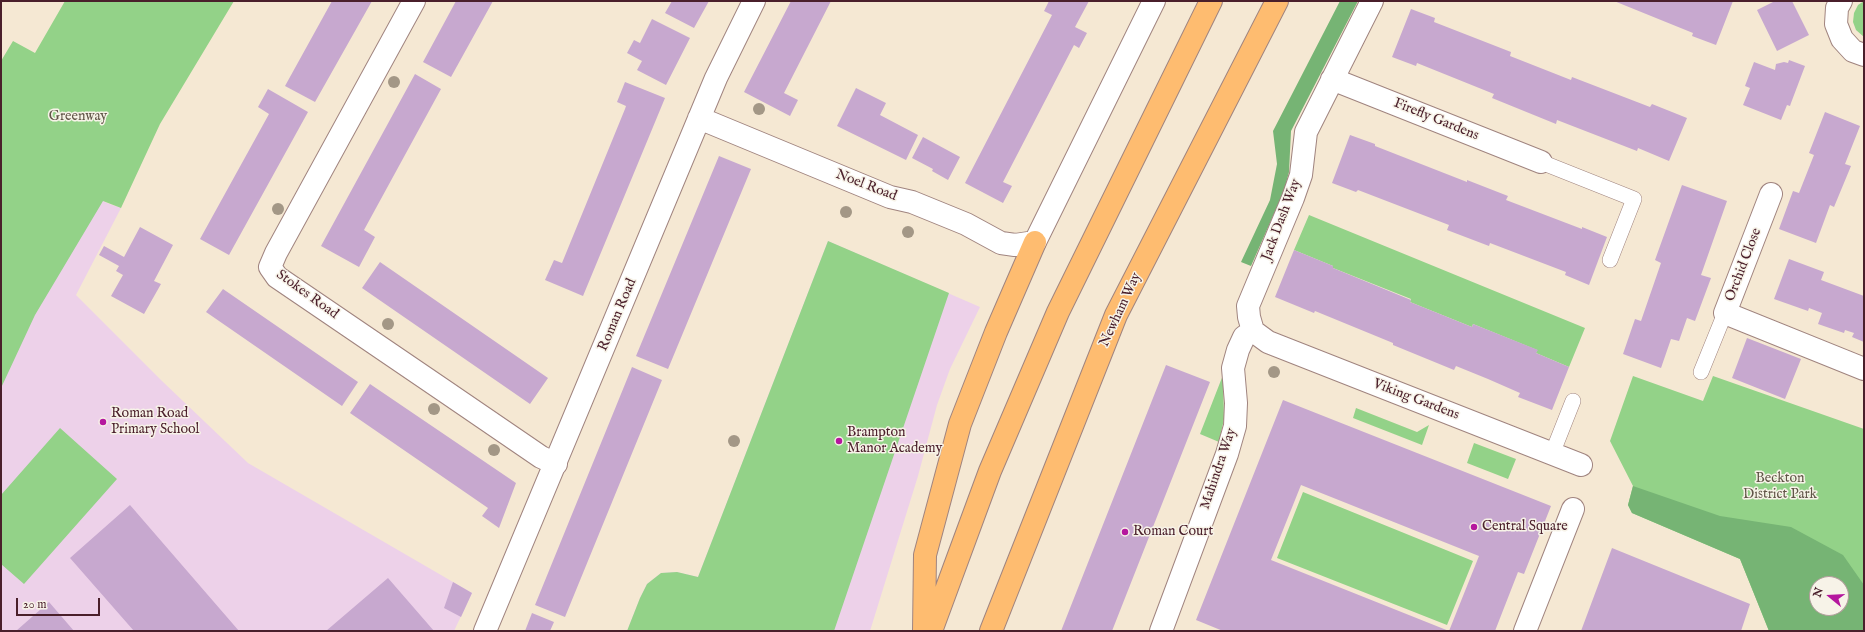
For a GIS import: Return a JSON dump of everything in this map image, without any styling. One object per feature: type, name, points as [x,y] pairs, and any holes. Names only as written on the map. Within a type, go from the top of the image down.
[{"type":"highway","points":[[931,631],[990,471],[1058,312],[1211,1]]},
{"type":"highway","name":"Newham Way","points":[[991,631],[1116,315],[1277,1]]},
{"type":"highway","points":[[924,631],[925,555],[960,424],[996,332],[1034,242]]},
{"type":"street","name":"Stokes Road","points":[[414,1],[283,239],[270,268],[278,277],[425,378],[541,457],[556,464]]},
{"type":"street","name":"Roman Road","points":[[485,631],[716,78],[754,1]]},
{"type":"street","points":[[1034,242],[1154,1]]},
{"type":"street","name":"Jack Dash Way","points":[[1253,331],[1248,306],[1293,198],[1301,175],[1306,132],[1372,1]]},
{"type":"street","points":[[1841,1],[1837,8],[1836,24],[1842,39],[1853,51],[1864,56]]},
{"type":"street","name":"Firefly Gardens","points":[[1332,79],[1541,162]]},
{"type":"street","name":"Noel Road","points":[[699,118],[890,197],[912,202],[966,224],[1001,242],[1015,245],[1034,242]]},
{"type":"street","name":"Orchid Close","points":[[1771,194],[1725,313],[1864,369]]},
{"type":"street","name":"Viking Gardens","points":[[1253,331],[1268,342],[1581,465]]},
{"type":"street","name":"Mahindra Way","points":[[1161,631],[1227,454],[1235,426],[1236,403],[1233,368],[1238,350],[1244,337],[1253,331]]},
{"type":"street","points":[[1525,631],[1573,509]]},
{"type":"lane","points":[[1541,162],[1634,199],[1610,260]]},
{"type":"lane","points":[[1701,372],[1725,313]]},
{"type":"lane","points":[[1552,454],[1573,401]]},
{"type":"shaded area","name":"Roman Road Primary School","points":[[59,174],[107,203],[121,208],[76,295],[162,381],[248,463],[472,593],[454,631],[1,631],[1,275]]},
{"type":"shaded area","name":"Brampton Manor Academy","points":[[828,241],[980,307],[950,369],[937,405],[918,476],[870,631],[627,631],[647,584],[661,573],[677,572],[698,577]]},
{"type":"green space","name":"Greenway","points":[[65,1],[234,1],[160,124],[121,208],[103,201],[35,315],[1,388],[1,61],[13,41],[35,53]]},
{"type":"green space","points":[[1340,1],[1358,1],[1291,131],[1289,172],[1284,191],[1251,266],[1241,262],[1270,200],[1277,164],[1273,131]]},
{"type":"green space","points":[[1864,1],[1864,37],[1856,30],[1853,22],[1854,13],[1858,5]]},
{"type":"green space","points":[[1309,215],[1585,328],[1569,367],[1536,353],[1537,350],[1473,324],[1472,327],[1410,302],[1411,299],[1333,268],[1333,266],[1294,250]]},
{"type":"green space","name":"Brampton Manor Academy","points":[[828,241],[949,293],[834,631],[627,631],[647,584],[661,573],[677,572],[698,577]]},
{"type":"green space","points":[[1223,375],[1224,419],[1219,442],[1200,434]]},
{"type":"green space","name":"Beckton District Park","points":[[1633,376],[1703,401],[1713,376],[1864,429],[1864,631],[1769,631],[1740,559],[1632,513],[1628,505],[1633,486],[1610,441]]},
{"type":"green space","points":[[1356,408],[1417,432],[1429,425],[1422,445],[1353,418]]},
{"type":"green space","points":[[60,428],[117,479],[24,584],[1,564],[1,495]]},
{"type":"green space","points":[[1474,443],[1516,459],[1508,479],[1467,463]]},
{"type":"green space","points":[[1633,486],[1720,516],[1791,527],[1843,555],[1864,585],[1864,631],[1769,631],[1740,559],[1632,513],[1628,505]]},
{"type":"green space","points":[[1303,492],[1473,561],[1447,625],[1277,558]]},
{"type":"building","points":[[332,1],[372,1],[315,102],[285,86]]},
{"type":"building","points":[[456,1],[493,1],[451,77],[423,62]]},
{"type":"building","points":[[672,1],[709,1],[694,28],[665,13]]},
{"type":"building","points":[[791,1],[831,1],[784,93],[798,100],[790,116],[744,92]]},
{"type":"building","points":[[1049,1],[1089,1],[1075,27],[1087,33],[1079,48],[1074,45],[1003,182],[1012,186],[1003,203],[965,183],[1052,15],[1044,11]]},
{"type":"building","points":[[1614,1],[1733,1],[1716,45],[1692,36],[1693,33]]},
{"type":"building","points":[[1775,1],[1792,1],[1809,35],[1777,51],[1757,10]]},
{"type":"building","points":[[1411,9],[1435,18],[1434,22],[1511,52],[1510,56],[1571,80],[1572,77],[1650,107],[1652,104],[1687,118],[1669,161],[1638,148],[1637,151],[1557,120],[1556,124],[1492,98],[1494,94],[1417,63],[1416,66],[1392,57]]},
{"type":"building","points":[[652,19],[690,38],[666,85],[637,70],[642,61],[627,53],[634,40],[640,43]]},
{"type":"building","points":[[1789,60],[1805,66],[1790,106],[1787,105],[1781,120],[1743,105],[1750,88],[1745,86],[1754,62],[1775,70],[1776,64],[1784,62],[1788,63]]},
{"type":"building","points":[[415,74],[441,89],[364,230],[375,237],[359,267],[321,246]]},
{"type":"building","points":[[625,82],[665,98],[583,296],[545,280],[554,260],[562,263],[625,109],[626,106],[617,102]]},
{"type":"building","points":[[856,88],[886,103],[880,115],[918,135],[906,160],[837,126]]},
{"type":"building","points":[[268,89],[308,112],[229,255],[200,239],[269,114],[258,107]]},
{"type":"building","points":[[1825,112],[1860,126],[1845,164],[1851,166],[1834,207],[1830,205],[1816,243],[1779,229],[1793,191],[1799,193],[1814,155],[1809,153]]},
{"type":"building","points":[[1350,135],[1467,182],[1467,180],[1508,196],[1506,200],[1607,237],[1589,285],[1565,275],[1566,272],[1490,243],[1489,246],[1447,230],[1449,225],[1358,190],[1356,192],[1332,183]]},
{"type":"building","points":[[923,137],[960,157],[948,180],[932,171],[933,169],[912,158]]},
{"type":"building","points":[[719,156],[751,169],[668,369],[636,356]]},
{"type":"building","points":[[1682,185],[1727,201],[1701,275],[1711,278],[1695,321],[1687,318],[1679,341],[1671,339],[1661,368],[1623,354],[1635,319],[1641,321],[1661,263],[1655,260]]},
{"type":"building","points":[[140,227],[173,245],[154,281],[161,284],[144,314],[111,296],[123,275],[116,271],[119,266],[99,255],[104,246],[124,257]]},
{"type":"building","points":[[1294,250],[1333,266],[1333,268],[1411,300],[1410,302],[1472,327],[1473,324],[1538,350],[1536,353],[1569,367],[1552,410],[1518,397],[1520,393],[1488,379],[1456,366],[1454,370],[1315,311],[1314,313],[1275,297]]},
{"type":"building","points":[[1789,259],[1824,272],[1821,280],[1864,296],[1864,342],[1852,337],[1854,333],[1845,330],[1844,333],[1818,324],[1822,313],[1809,308],[1808,311],[1774,299]]},
{"type":"building","points":[[380,262],[548,378],[530,404],[362,288]]},
{"type":"building","points":[[223,289],[358,382],[342,406],[206,312]]},
{"type":"building","points":[[1747,338],[1801,359],[1785,399],[1732,378]]},
{"type":"building","name":"Roman Court","points":[[1166,365],[1210,382],[1112,631],[1061,631]]},
{"type":"building","points":[[632,367],[662,380],[565,617],[535,605]]},
{"type":"building","points":[[370,384],[516,483],[499,528],[482,516],[488,508],[350,413]]},
{"type":"building","name":"Central Square","points":[[1283,400],[1551,506],[1524,574],[1518,572],[1495,631],[1449,631],[1223,631],[1196,620]],"holes":[[[1301,485],[1479,556],[1449,631],[1271,560]]]},
{"type":"building","points":[[130,505],[239,631],[134,631],[70,558]]},
{"type":"building","points":[[1612,548],[1750,604],[1741,631],[1581,631]]},
{"type":"building","points":[[388,578],[434,631],[326,631]]},
{"type":"building","points":[[453,582],[472,593],[461,617],[444,608]]},
{"type":"building","points":[[49,602],[74,631],[16,631]]},
{"type":"building","points":[[532,613],[554,622],[550,631],[525,631]]},
{"type":"place","name":"Roman Road Primary School","points":[[103,422]]},
{"type":"place","name":"Brampton Manor Academy","points":[[839,441]]},
{"type":"place","name":"Central Square","points":[[1474,527]]},
{"type":"place","name":"Roman Court","points":[[1125,532]]}]
